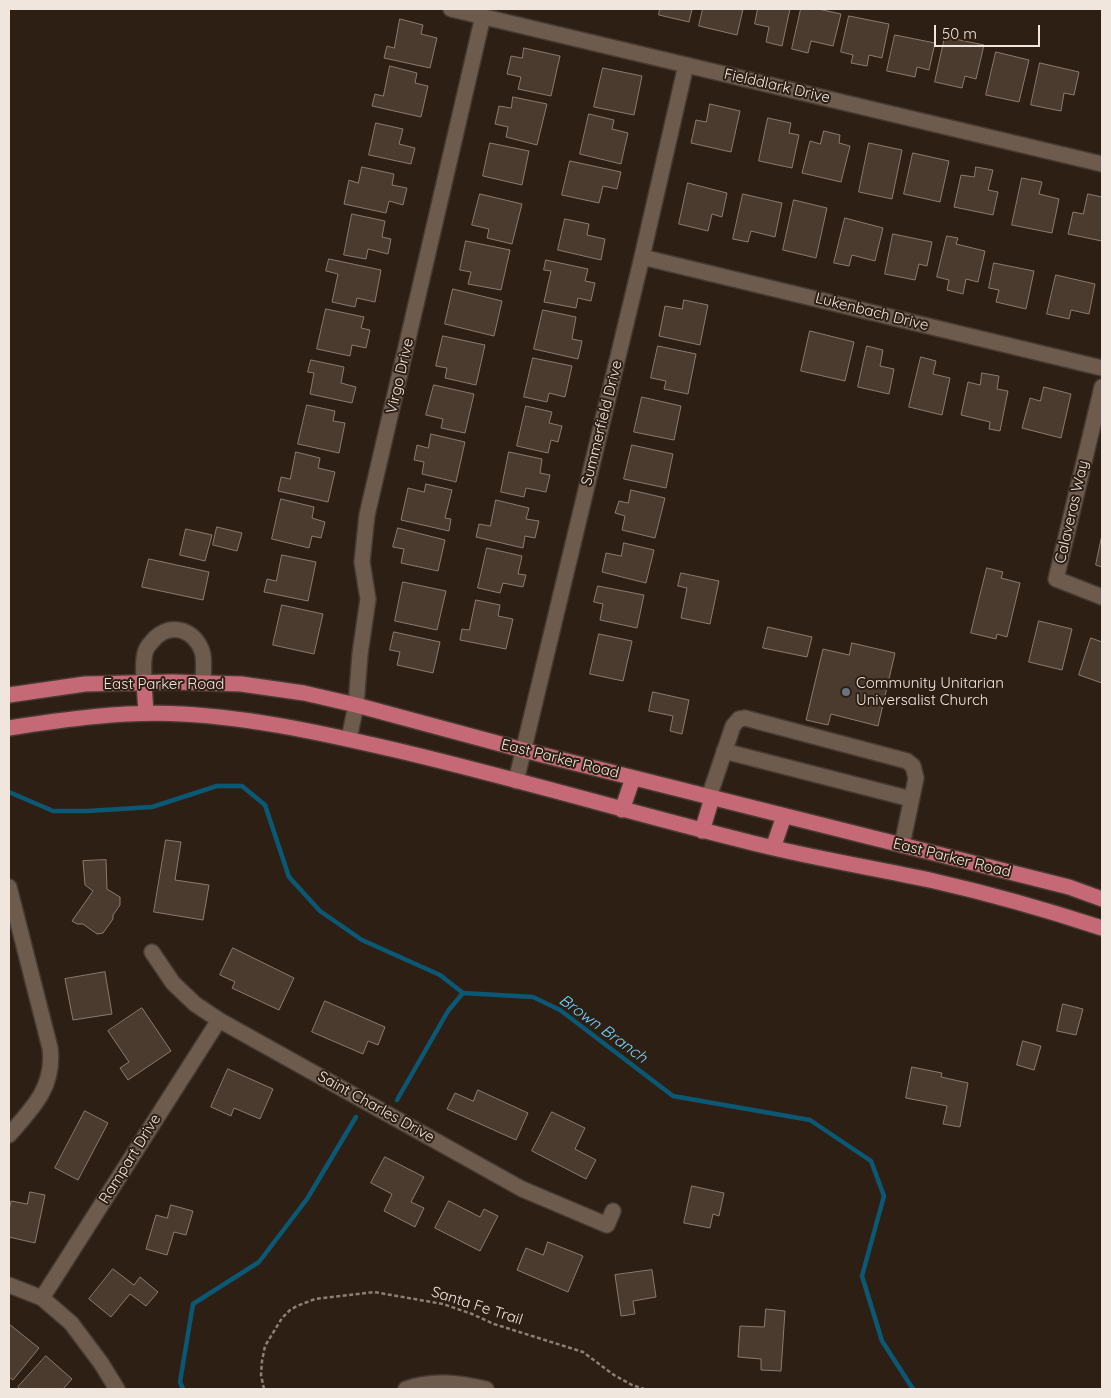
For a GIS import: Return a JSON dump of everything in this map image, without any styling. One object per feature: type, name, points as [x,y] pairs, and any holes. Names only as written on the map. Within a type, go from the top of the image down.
[{"type":"main road","name":"East Parker Road","points":[[9,694],[62,686],[144,682],[204,682],[264,687],[356,705],[523,750],[940,854],[1081,891],[1102,899]]},
{"type":"main road","points":[[144,682],[146,713]]},
{"type":"main road","name":"East Parker Road","points":[[9,728],[66,719],[146,713],[236,718],[349,739],[773,848],[935,882],[1046,909],[1102,928]]},
{"type":"main road","points":[[622,810],[633,778]]},
{"type":"main road","points":[[702,830],[710,797]]},
{"type":"main road","points":[[773,848],[784,816]]},
{"type":"main road","points":[[935,882],[940,854]]},
{"type":"main road","points":[[1072,918],[1081,891]]},
{"type":"street","name":"Fielddlark Drive","points":[[451,9],[1102,164]]},
{"type":"street","name":"Virgo Drive","points":[[349,739],[356,705],[360,654],[368,599],[362,562],[366,515],[484,16]]},
{"type":"street","name":"Summerfield Drive","points":[[516,781],[642,257],[686,65]]},
{"type":"street","name":"Lukenbach Drive","points":[[642,257],[1102,368]]},
{"type":"street","name":"Calaveras Way","points":[[1102,387],[1056,579],[1102,597]]},
{"type":"street","points":[[144,682],[144,657],[148,646],[164,631],[174,629],[190,634],[203,652],[204,682]]},
{"type":"street","points":[[710,797],[733,726],[739,719],[746,718],[907,761],[913,766],[916,778],[902,845]]},
{"type":"street","points":[[724,751],[911,799]]},
{"type":"street","points":[[9,888],[50,1048],[52,1063],[48,1079],[39,1098],[9,1135]]},
{"type":"street","name":"Saint Charles Drive","points":[[152,952],[173,983],[195,1004],[219,1020],[522,1189],[607,1225],[613,1211]]},
{"type":"street","name":"Rampart Drive","points":[[42,1298],[219,1020]]},
{"type":"street","points":[[9,1285],[42,1298],[71,1323],[117,1389]]},
{"type":"street","points":[[406,1389],[418,1385],[449,1382],[486,1389]]},
{"type":"path","name":"Santa Fe Trail","points":[[264,1389],[261,1374],[265,1346],[282,1318],[290,1310],[315,1299],[362,1292],[374,1292],[443,1304],[494,1324],[583,1352],[614,1375],[644,1389]]},
{"type":"building","points":[[660,9],[692,9],[689,22],[659,15]]},
{"type":"building","points":[[703,9],[743,9],[737,35],[699,26]]},
{"type":"building","points":[[758,9],[790,9],[782,46],[766,42],[769,27],[755,24]]},
{"type":"building","points":[[801,9],[818,9],[841,14],[833,46],[811,41],[808,53],[792,49]]},
{"type":"building","points":[[849,16],[889,24],[882,58],[869,55],[867,66],[851,63],[853,55],[841,52]]},
{"type":"building","points":[[400,19],[423,25],[421,34],[437,38],[430,68],[384,58],[387,46],[394,48]]},
{"type":"building","points":[[895,35],[935,43],[929,70],[917,67],[915,77],[887,71]]},
{"type":"building","points":[[945,37],[984,45],[976,79],[965,76],[962,88],[935,82]]},
{"type":"building","points":[[524,48],[560,56],[551,96],[518,89],[521,77],[507,74],[511,56],[522,58]]},
{"type":"building","points":[[996,52],[1029,60],[1019,102],[986,95]]},
{"type":"building","points":[[1040,63],[1079,72],[1074,95],[1064,93],[1061,111],[1031,105]]},
{"type":"building","points":[[390,66],[417,73],[415,83],[428,86],[421,117],[372,106],[375,94],[383,96]]},
{"type":"building","points":[[603,68],[642,76],[634,115],[594,107]]},
{"type":"building","points":[[513,97],[547,104],[537,145],[506,137],[508,127],[495,124],[499,106],[511,108]]},
{"type":"building","points":[[710,104],[740,111],[731,152],[691,143],[696,120],[706,122]]},
{"type":"building","points":[[589,114],[614,120],[612,129],[628,133],[621,164],[580,154]]},
{"type":"building","points":[[768,118],[791,123],[789,133],[799,135],[792,168],[759,161]]},
{"type":"building","points":[[376,123],[403,129],[399,144],[415,148],[411,164],[369,155]]},
{"type":"building","points":[[824,131],[840,135],[839,143],[850,146],[841,182],[802,173],[810,141],[820,144]]},
{"type":"building","points":[[490,143],[529,151],[522,185],[483,176]]},
{"type":"building","points":[[869,143],[902,150],[892,199],[859,192]]},
{"type":"building","points":[[913,153],[949,161],[940,202],[904,194]]},
{"type":"building","points":[[570,161],[621,172],[617,189],[603,186],[599,203],[562,195]]},
{"type":"building","points":[[362,167],[394,174],[392,185],[407,188],[403,205],[389,201],[386,213],[344,204],[349,180],[358,183]]},
{"type":"building","points":[[976,167],[993,170],[988,190],[998,192],[993,215],[954,207],[961,175],[974,177]]},
{"type":"building","points":[[1022,178],[1042,182],[1039,194],[1059,199],[1052,233],[1012,225]]},
{"type":"building","points":[[688,183],[727,193],[722,217],[712,214],[708,231],[679,224]]},
{"type":"building","points":[[480,194],[522,204],[512,244],[487,238],[489,229],[472,225]]},
{"type":"building","points":[[743,194],[782,203],[775,237],[751,231],[748,242],[733,239]]},
{"type":"building","points":[[1088,194],[1102,197],[1102,241],[1068,234],[1073,212],[1083,214]]},
{"type":"building","points":[[794,200],[827,208],[816,258],[783,250]]},
{"type":"building","points":[[352,214],[385,221],[382,237],[391,239],[388,254],[368,249],[366,259],[344,255]]},
{"type":"building","points":[[845,218],[883,228],[875,261],[852,255],[849,266],[834,263]]},
{"type":"building","points":[[565,219],[589,224],[587,235],[605,239],[601,260],[558,250]]},
{"type":"building","points":[[893,234],[932,242],[927,266],[919,264],[915,280],[885,274]]},
{"type":"building","points":[[947,236],[958,238],[956,244],[985,251],[978,282],[966,279],[963,294],[947,290],[949,280],[937,277]]},
{"type":"building","points":[[466,241],[510,250],[501,290],[468,284],[471,272],[460,270]]},
{"type":"building","points":[[329,259],[381,270],[375,302],[357,298],[355,307],[332,302],[338,274],[326,271]]},
{"type":"building","points":[[546,260],[588,269],[585,281],[595,283],[591,301],[578,298],[576,308],[544,302],[551,271],[544,270]]},
{"type":"building","points":[[994,263],[1034,271],[1026,309],[996,302],[999,290],[989,288]]},
{"type":"building","points":[[1056,275],[1095,284],[1089,314],[1071,310],[1069,319],[1047,314]]},
{"type":"building","points":[[453,289],[502,301],[494,336],[445,324]]},
{"type":"building","points":[[684,300],[708,305],[700,345],[659,336],[665,306],[682,309]]},
{"type":"building","points":[[326,309],[364,317],[361,328],[370,330],[366,348],[352,345],[350,356],[317,349]]},
{"type":"building","points":[[543,310],[576,317],[572,339],[582,341],[578,359],[534,349]]},
{"type":"building","points":[[810,331],[854,342],[845,381],[801,371]]},
{"type":"building","points":[[443,336],[485,345],[476,385],[445,378],[447,368],[436,366]]},
{"type":"building","points":[[658,346],[696,354],[688,394],[664,389],[666,381],[651,378]]},
{"type":"building","points":[[867,346],[883,350],[880,366],[894,369],[889,394],[858,387]]},
{"type":"building","points":[[921,357],[936,361],[933,374],[950,378],[942,415],[909,407]]},
{"type":"building","points":[[533,358],[572,366],[565,397],[549,393],[547,402],[524,397]]},
{"type":"building","points":[[311,360],[344,367],[341,383],[356,387],[352,403],[310,394],[314,373],[308,372]]},
{"type":"building","points":[[982,373],[999,376],[997,389],[1008,391],[1000,431],[989,429],[990,422],[961,415],[968,382],[980,385]]},
{"type":"building","points":[[434,385],[474,394],[465,433],[441,428],[443,419],[426,415]]},
{"type":"building","points":[[1044,387],[1071,394],[1061,438],[1022,428],[1030,398],[1040,401]]},
{"type":"building","points":[[642,397],[681,406],[674,440],[634,432]]},
{"type":"building","points":[[307,405],[335,411],[333,421],[345,423],[339,453],[298,444]]},
{"type":"building","points":[[526,406],[552,412],[549,423],[562,426],[558,442],[551,440],[548,453],[517,446]]},
{"type":"building","points":[[431,434],[465,442],[456,482],[422,474],[424,462],[414,460],[417,445],[428,448]]},
{"type":"building","points":[[632,445],[673,454],[666,488],[624,479]]},
{"type":"building","points":[[296,452],[320,458],[318,468],[335,472],[328,502],[278,491],[281,477],[290,479]]},
{"type":"building","points":[[509,452],[542,459],[540,473],[550,475],[546,492],[526,488],[524,497],[501,492]]},
{"type":"building","points":[[426,484],[452,490],[445,518],[451,519],[449,531],[401,520],[408,488],[424,492]]},
{"type":"building","points":[[631,490],[665,498],[655,538],[622,530],[625,516],[615,513],[619,501],[628,503]]},
{"type":"building","points":[[281,499],[314,507],[312,518],[325,522],[321,538],[312,536],[309,548],[272,539]]},
{"type":"building","points":[[496,500],[529,508],[526,519],[539,521],[535,538],[525,536],[523,548],[476,537],[479,524],[490,526]]},
{"type":"building","points":[[217,527],[242,533],[237,551],[213,545]]},
{"type":"building","points":[[398,528],[445,540],[438,571],[401,563],[404,549],[393,547]]},
{"type":"building","points":[[186,529],[212,535],[205,561],[180,555]]},
{"type":"building","points":[[1102,535],[1102,567],[1096,565]]},
{"type":"building","points":[[624,543],[654,550],[646,583],[602,572],[606,553],[621,556]]},
{"type":"building","points":[[487,548],[522,556],[518,574],[526,575],[523,587],[503,583],[500,593],[478,588]]},
{"type":"building","points":[[282,555],[316,562],[308,601],[264,592],[267,579],[276,581]]},
{"type":"building","points":[[149,559],[209,572],[203,600],[142,587]]},
{"type":"building","points":[[987,568],[1003,572],[1001,578],[1020,583],[1007,637],[997,634],[996,639],[971,633]]},
{"type":"building","points":[[681,573],[719,581],[710,624],[681,618],[687,588],[678,586]]},
{"type":"building","points":[[403,582],[446,591],[437,630],[395,621]]},
{"type":"building","points":[[598,586],[644,595],[637,628],[600,620],[603,604],[594,602]]},
{"type":"building","points":[[476,600],[500,605],[498,616],[513,619],[506,649],[460,640],[462,629],[469,630]]},
{"type":"building","points":[[282,605],[323,614],[314,654],[273,645]]},
{"type":"building","points":[[1039,621],[1072,629],[1062,670],[1029,662]]},
{"type":"building","points":[[768,627],[812,637],[807,657],[763,648]]},
{"type":"building","points":[[394,632],[440,642],[433,673],[397,665],[400,652],[390,650]]},
{"type":"building","points":[[599,634],[632,641],[623,681],[590,674]]},
{"type":"building","points":[[1091,638],[1102,642],[1102,683],[1079,675]]},
{"type":"building","points":[[852,643],[895,653],[878,726],[831,714],[828,725],[806,720],[823,649],[849,655]]},
{"type":"building","points":[[653,692],[689,700],[682,734],[670,731],[673,716],[649,711]]},
{"type":"building","points":[[166,840],[181,842],[175,880],[209,885],[203,920],[154,912]]},
{"type":"building","points":[[106,860],[107,889],[120,897],[120,905],[103,933],[97,934],[83,924],[77,924],[72,921],[93,891],[85,885],[83,861]]},
{"type":"building","points":[[233,948],[294,978],[279,1010],[232,988],[235,982],[220,975]]},
{"type":"building","points":[[105,972],[112,1014],[73,1020],[65,979]]},
{"type":"building","points":[[325,1001],[385,1027],[378,1045],[368,1041],[363,1054],[312,1032]]},
{"type":"building","points":[[1063,1004],[1083,1009],[1076,1035],[1057,1031]]},
{"type":"building","points":[[142,1008],[171,1051],[128,1080],[120,1068],[129,1062],[108,1031]]},
{"type":"building","points":[[1023,1041],[1041,1046],[1034,1070],[1017,1065]]},
{"type":"building","points":[[912,1067],[942,1073],[941,1077],[968,1083],[960,1127],[943,1124],[947,1106],[906,1098]]},
{"type":"building","points":[[228,1069],[273,1089],[260,1119],[234,1108],[231,1116],[211,1107]]},
{"type":"building","points":[[478,1090],[528,1113],[516,1140],[447,1109],[455,1093],[473,1101]]},
{"type":"building","points":[[85,1111],[108,1123],[78,1180],[55,1168]]},
{"type":"building","points":[[552,1112],[585,1128],[575,1149],[596,1160],[586,1179],[532,1151]]},
{"type":"building","points":[[385,1157],[424,1177],[411,1202],[424,1208],[415,1227],[384,1211],[392,1194],[371,1183]]},
{"type":"building","points":[[692,1186],[724,1193],[719,1216],[713,1214],[710,1228],[684,1223]]},
{"type":"building","points":[[30,1192],[45,1195],[35,1243],[9,1237],[11,1201],[27,1204]]},
{"type":"building","points":[[449,1201],[480,1217],[484,1209],[498,1216],[480,1251],[435,1228]]},
{"type":"building","points":[[171,1205],[193,1211],[186,1235],[174,1232],[167,1255],[146,1249],[156,1215],[167,1218]]},
{"type":"building","points":[[548,1242],[583,1256],[568,1292],[517,1270],[526,1248],[543,1255]]},
{"type":"building","points":[[113,1269],[134,1285],[140,1277],[158,1292],[146,1306],[130,1294],[111,1317],[89,1299]]},
{"type":"building","points":[[652,1270],[656,1297],[633,1301],[635,1314],[621,1316],[615,1275]]},
{"type":"building","points":[[766,1309],[785,1311],[781,1371],[761,1370],[761,1359],[738,1357],[740,1326],[764,1327]]},
{"type":"building","points":[[9,1324],[39,1348],[13,1380],[9,1377]]},
{"type":"building","points":[[46,1356],[72,1379],[63,1389],[20,1389],[18,1387]]},
{"type":"waterway","name":"Brown Branch","points":[[9,792],[53,811],[87,811],[152,807],[217,786],[242,786],[265,805],[289,877],[320,911],[362,940],[440,975],[463,993],[533,997],[560,1010],[673,1096],[810,1120],[871,1161],[884,1196],[862,1276],[882,1341],[913,1389]]},
{"type":"waterway","points":[[397,1100],[448,1011],[463,993]]},
{"type":"waterway","points":[[183,1389],[180,1382],[193,1304],[259,1262],[307,1199],[356,1117]]},
{"type":"place","name":"Community Unitarian Universalist Church","points":[[846,692]]}]
